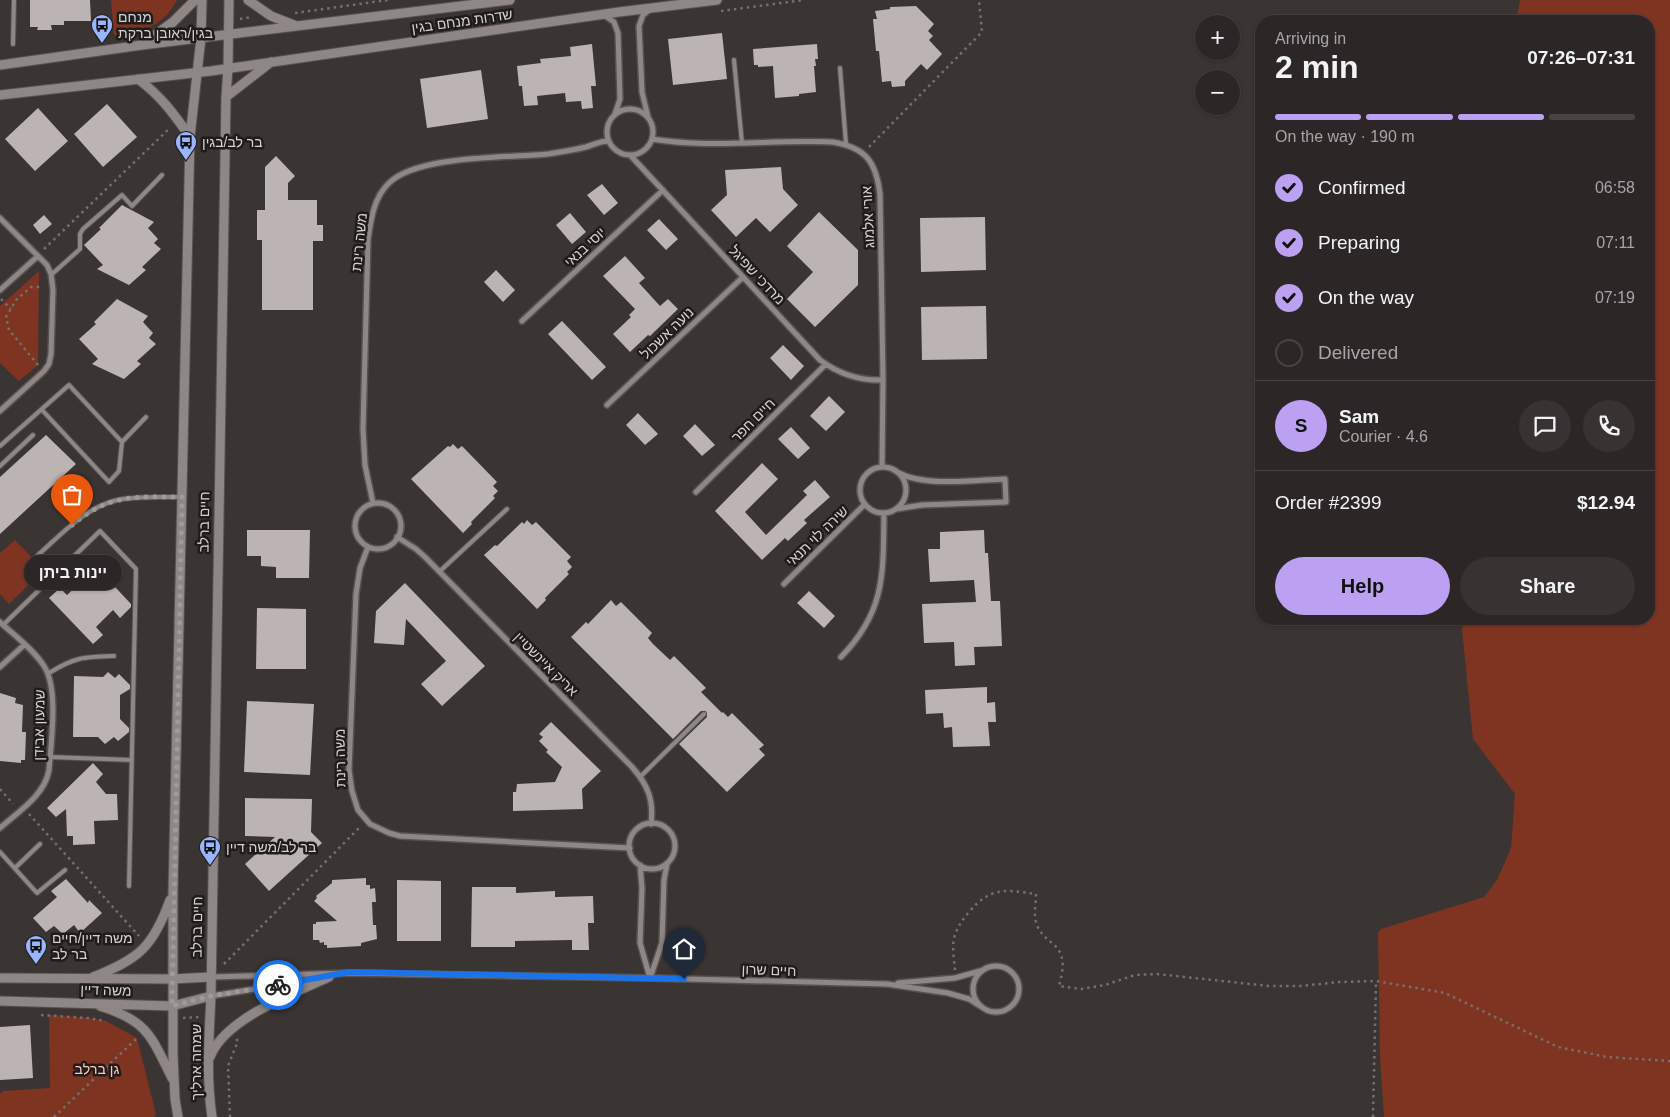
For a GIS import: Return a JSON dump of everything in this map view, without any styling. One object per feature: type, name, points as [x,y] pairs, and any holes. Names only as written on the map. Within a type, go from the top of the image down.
[{"type":"street","points":[[142,45],[173,22],[195,0]]},
{"type":"street","name":"חיים ברלב","points":[[172,979],[190,137],[201,38],[202,0]]},
{"type":"street","name":"חיים ברלב","points":[[210,977],[229,0]]},
{"type":"street","name":"שדרות מנחם בגין","points":[[0,65],[142,45],[510,0]]},
{"type":"street","name":"שדרות מנחם בגין","points":[[0,95],[198,72],[717,0]]},
{"type":"street","points":[[248,4],[296,26]]},
{"type":"street","points":[[599,15],[609,18],[614,22],[617,29],[620,96],[619,107],[607,126],[608,141],[617,152],[631,156],[645,150],[652,139],[653,127],[648,118],[642,92],[639,26],[643,15],[652,8]]},
{"type":"street","points":[[226,98],[271,62]]},
{"type":"street","points":[[138,79],[153,90],[170,107],[190,137]]},
{"type":"street","points":[[615,114],[621,110],[632,109],[640,111],[648,118]]},
{"type":"street","points":[[652,139],[688,144],[820,141],[846,144],[863,153]]},
{"type":"street","name":"משה רינת","points":[[373,503],[365,465],[363,429],[368,239],[370,221],[380,193],[397,176],[421,166],[453,161],[550,154],[608,141]]},
{"type":"street","name":"אורי אלמוג","points":[[863,153],[874,169],[880,194],[883,380],[882,467]]},
{"type":"street","name":"מרדכי שפיגל","points":[[631,156],[815,355],[838,372],[867,380],[883,380]]},
{"type":"street","name":"יוסי בנאי","points":[[522,321],[662,190]]},
{"type":"street","points":[[0,218],[48,267],[53,287],[49,364],[44,371],[0,412]]},
{"type":"street","points":[[0,290],[38,256]]},
{"type":"street","name":"נועה אשכול","points":[[608,405],[743,277]]},
{"type":"street","name":"חיים חפר","points":[[696,492],[826,364]]},
{"type":"street","points":[[882,467],[890,468],[899,473],[912,478],[930,481],[1005,479],[1006,502],[922,504],[884,513],[874,511],[865,504],[860,491],[862,480],[872,470],[882,467]]},
{"type":"street","points":[[896,509],[902,502],[906,492],[905,482],[899,473]]},
{"type":"street","points":[[373,503],[387,505],[396,511],[401,525],[397,537],[392,544],[383,548],[368,547],[358,537],[355,523],[360,510],[373,503]]},
{"type":"street","name":"שירה לוי תנאי","points":[[784,584],[865,504]]},
{"type":"street","points":[[841,657],[865,627],[878,600],[882,578],[884,513]]},
{"type":"street","name":"אריק איינשטיין","points":[[397,537],[416,549],[640,777],[651,800],[653,809],[651,824]]},
{"type":"street","name":"משה רינת","points":[[367,821],[358,810],[354,801],[349,770],[356,594],[360,568],[368,547]]},
{"type":"street","name":"שמעון אבידן","points":[[0,828],[45,785],[49,773],[53,693],[48,673],[39,659],[2,623]]},
{"type":"street","points":[[0,667],[24,645]]},
{"type":"street","points":[[367,821],[379,829],[400,836],[630,848]]},
{"type":"street","points":[[650,978],[662,944],[664,880],[667,864],[674,853],[674,838],[665,828],[651,824],[644,825],[636,831],[630,840],[633,858],[640,865],[654,869],[667,864]]},
{"type":"street","points":[[640,865],[642,888],[640,943],[650,978]]},
{"type":"street","points":[[89,979],[136,957],[148,945],[162,924],[173,893]]},
{"type":"street","points":[[994,966],[1008,970],[1016,977],[1018,991],[1013,1004],[1004,1010],[990,1011],[980,1006],[974,994],[973,985],[975,978],[984,969],[994,966]]},
{"type":"street","name":"חיים שרון","points":[[210,977],[349,972],[887,984],[955,978],[984,969]]},
{"type":"street","name":"חיים שרון","points":[[211,996],[349,972]]},
{"type":"street","name":"משה דיין","points":[[0,978],[172,979],[210,977]]},
{"type":"street","name":"שמחה ארליך","points":[[210,977],[208,1090],[212,1117]]},
{"type":"street","points":[[208,1090],[210,1056],[229,1032],[272,1002],[329,977]]},
{"type":"street","name":"שמחה ארליך","points":[[172,979],[174,1099],[178,1117]]},
{"type":"street","name":"חיים שרון","points":[[887,984],[948,993],[970,999],[980,1006]]},
{"type":"street","name":"משה דיין","points":[[0,1001],[172,1006],[211,996]]},
{"type":"street","points":[[88,1003],[119,1012],[142,1026],[153,1040],[174,1080]]},
{"type":"lane","points":[[13,44],[14,0]]},
{"type":"lane","points":[[734,60],[742,143]]},
{"type":"lane","points":[[840,68],[846,144]]},
{"type":"lane","points":[[51,275],[80,249],[80,234],[83,229],[122,195],[132,206],[162,175]]},
{"type":"lane","points":[[0,446],[69,385],[122,442]]},
{"type":"lane","points":[[42,410],[109,482],[119,471],[122,442],[146,417]]},
{"type":"lane","points":[[0,466],[33,435]]},
{"type":"lane","points":[[38,555],[84,515],[104,503],[130,498],[182,497]]},
{"type":"lane","points":[[439,572],[507,509]]},
{"type":"lane","points":[[2,623],[100,531],[136,569],[129,886]]},
{"type":"lane","points":[[48,673],[79,658],[114,656]]},
{"type":"lane","points":[[640,777],[704,714]]},
{"type":"lane","points":[[50,757],[132,760]]},
{"type":"lane","points":[[15,868],[40,844]]},
{"type":"lane","points":[[0,852],[37,893],[65,870]]},
{"type":"path","points":[[290,14],[388,0]]},
{"type":"path","points":[[863,153],[982,32],[979,0]]},
{"type":"path","points":[[248,4],[248,32]]},
{"type":"path","points":[[229,20],[271,16]]},
{"type":"path","points":[[38,256],[178,120]]},
{"type":"path","points":[[44,371],[9,330],[6,317],[16,300],[32,288],[53,287]]},
{"type":"path","points":[[0,298],[11,309]]},
{"type":"path","points":[[0,789],[1,793],[21,809],[148,945]]},
{"type":"path","points":[[210,977],[367,821]]},
{"type":"path","points":[[955,978],[953,940],[961,922],[978,902],[989,894],[1005,891],[1036,894],[1034,918],[1036,925],[1040,932],[1062,955],[1063,961],[1059,986],[1081,989],[1105,985],[1136,975],[1157,974],[1269,986],[1376,981],[1445,993],[1558,1047],[1607,1057],[1670,1061]]},
{"type":"path","points":[[1373,1117],[1376,981]]},
{"type":"path","points":[[54,1117],[137,1038]]},
{"type":"green space","points":[[111,0],[177,0],[165,16],[151,26],[142,30],[114,35]]},
{"type":"green space","points":[[1520,0],[1670,0],[1670,1117],[1384,1117],[1380,1058],[1378,933],[1381,929],[1484,897],[1497,880],[1511,848],[1515,794],[1473,739],[1462,625],[1655,625],[1655,15],[1517,15]]},
{"type":"green space","points":[[39,271],[38,365],[19,381],[0,363],[0,306]]},
{"type":"green space","points":[[15,540],[44,570],[9,604],[0,594],[0,553]]},
{"type":"green space","name":"גן ברלב","points":[[49,1015],[106,1021],[137,1038],[156,1114],[153,1117],[0,1117],[0,1094],[3,1091],[50,1088]]},
{"type":"building","points":[[30,0],[90,0],[91,21],[64,21],[64,25],[51,25],[52,30],[37,30],[38,27],[30,27]]},
{"type":"building","points":[[916,6],[934,24],[928,31],[933,36],[929,40],[942,54],[927,70],[921,64],[905,81],[905,86],[892,87],[891,81],[882,82],[879,51],[876,51],[873,19],[877,19],[875,11],[890,9],[890,7]]},
{"type":"building","points":[[722,33],[727,79],[673,85],[668,39]]},
{"type":"building","points":[[592,44],[596,86],[591,86],[593,108],[582,109],[581,101],[566,102],[565,93],[537,96],[538,105],[524,106],[517,66],[541,63],[540,59],[571,56],[570,47]]},
{"type":"building","points":[[817,44],[818,59],[815,59],[816,66],[814,66],[816,92],[775,98],[773,66],[758,67],[758,65],[754,65],[753,49]]},
{"type":"building","points":[[481,70],[488,119],[427,128],[420,79]]},
{"type":"building","points":[[107,104],[137,137],[103,167],[74,134]]},
{"type":"building","points":[[38,108],[68,141],[35,171],[5,139]]},
{"type":"building","points":[[276,156],[295,176],[288,183],[288,200],[317,200],[317,225],[323,225],[323,241],[313,241],[313,310],[262,310],[262,240],[257,240],[257,210],[265,210],[265,167]]},
{"type":"building","points":[[781,167],[783,189],[798,205],[770,232],[756,218],[736,237],[711,210],[727,195],[725,170]]},
{"type":"building","points":[[602,184],[618,203],[604,215],[587,195]]},
{"type":"building","points":[[122,205],[154,222],[148,228],[158,239],[154,243],[161,249],[142,267],[146,270],[129,285],[97,269],[103,265],[84,245]]},
{"type":"building","points":[[819,212],[858,250],[858,285],[815,327],[787,299],[813,272],[787,246]]},
{"type":"building","points":[[570,213],[586,232],[572,244],[556,225]]},
{"type":"building","points":[[44,215],[52,224],[40,234],[33,225]]},
{"type":"building","points":[[985,217],[986,270],[921,272],[920,218]]},
{"type":"building","points":[[659,219],[678,239],[666,250],[647,230]]},
{"type":"building","points":[[625,256],[645,278],[639,283],[660,306],[668,299],[678,309],[630,352],[613,334],[631,317],[629,315],[635,309],[603,276]]},
{"type":"building","points":[[496,270],[515,290],[503,302],[484,282]]},
{"type":"building","points":[[117,299],[148,316],[143,322],[153,333],[149,338],[156,344],[137,361],[141,364],[124,379],[92,364],[98,359],[79,339],[96,324],[94,322]]},
{"type":"building","points":[[986,306],[987,359],[922,360],[921,307]]},
{"type":"building","points":[[562,321],[606,367],[592,380],[548,334]]},
{"type":"building","points":[[783,345],[804,366],[791,380],[770,358]]},
{"type":"building","points":[[829,396],[845,412],[826,431],[810,416]]},
{"type":"building","points":[[638,413],[658,434],[645,445],[626,425]]},
{"type":"building","points":[[695,424],[715,445],[702,456],[683,436]]},
{"type":"building","points":[[791,427],[810,448],[798,459],[778,439]]},
{"type":"building","points":[[46,435],[76,464],[0,534],[0,477]]},
{"type":"building","points":[[453,444],[458,449],[462,446],[497,482],[493,486],[498,491],[493,496],[495,498],[471,522],[472,524],[463,533],[411,479],[448,446],[450,447]]},
{"type":"building","points":[[762,463],[778,479],[745,512],[766,535],[807,495],[803,491],[815,480],[830,497],[804,520],[807,523],[788,541],[785,538],[762,560],[715,511]]},
{"type":"building","points":[[527,520],[532,525],[536,522],[571,557],[567,561],[572,567],[567,572],[569,574],[545,598],[546,600],[537,609],[484,555],[495,545],[497,546],[522,522],[524,524]]},
{"type":"building","points":[[247,530],[310,530],[309,578],[276,578],[276,567],[261,566],[261,556],[247,556]]},
{"type":"building","points":[[984,530],[985,553],[988,553],[991,601],[1000,601],[1002,646],[974,647],[975,665],[955,666],[954,642],[924,643],[922,604],[976,602],[974,580],[930,582],[928,549],[940,549],[940,532]]},
{"type":"building","points":[[88,558],[131,604],[131,607],[120,618],[113,610],[96,627],[103,635],[93,644],[49,598],[60,588],[67,595],[85,578],[76,569]]},
{"type":"building","points":[[405,583],[485,666],[442,706],[421,684],[446,661],[406,619],[404,645],[374,643],[376,611]]},
{"type":"building","points":[[809,591],[835,616],[824,628],[797,603]]},
{"type":"building","points":[[611,600],[616,606],[621,602],[652,633],[648,638],[653,644],[670,660],[674,656],[706,688],[701,692],[722,713],[728,717],[732,713],[764,745],[759,749],[765,755],[727,792],[679,744],[707,717],[706,711],[701,711],[673,739],[571,637],[586,622],[588,624]]},
{"type":"building","points":[[257,608],[306,609],[306,669],[256,669]]},
{"type":"building","points":[[108,672],[115,678],[119,674],[130,685],[130,689],[120,695],[120,719],[129,728],[129,732],[118,741],[114,737],[105,744],[98,737],[73,737],[74,676],[103,677]]},
{"type":"building","points":[[987,687],[987,703],[995,702],[996,722],[988,722],[990,746],[953,747],[952,727],[944,728],[943,713],[926,714],[925,690]]},
{"type":"building","points":[[0,693],[16,698],[15,703],[23,705],[22,732],[26,732],[25,760],[21,760],[21,763],[0,761]]},
{"type":"building","points":[[247,701],[314,704],[310,775],[244,772]]},
{"type":"building","points":[[551,722],[601,771],[582,789],[583,809],[513,811],[513,792],[516,792],[517,784],[555,782],[562,767],[546,752],[548,750],[539,741],[543,737],[539,734]]},
{"type":"building","points":[[93,763],[103,774],[96,782],[106,794],[117,794],[118,820],[94,821],[95,844],[73,845],[73,836],[67,836],[66,809],[56,817],[47,808]]},
{"type":"building","points":[[245,798],[312,799],[311,832],[322,843],[269,891],[245,864],[275,837],[245,836]]},
{"type":"building","points":[[366,878],[366,885],[370,885],[370,889],[375,888],[376,902],[372,902],[373,925],[376,925],[377,939],[361,943],[361,946],[327,948],[324,942],[320,943],[319,940],[313,940],[313,924],[316,924],[316,922],[337,921],[314,901],[317,898],[316,896],[332,883],[332,880]]},
{"type":"building","points":[[66,879],[88,903],[89,900],[102,913],[80,933],[74,925],[63,934],[54,926],[46,932],[33,918],[57,897],[51,891]]},
{"type":"building","points":[[397,880],[441,881],[441,941],[397,941]]},
{"type":"building","points":[[472,887],[516,887],[516,893],[555,891],[555,897],[593,896],[594,923],[588,923],[589,950],[572,950],[572,940],[515,941],[515,947],[471,947]]},
{"type":"building","points":[[30,1025],[33,1078],[0,1080],[0,1027]]},
{"type":"way so far","points":[[72,525],[94,508],[110,501],[130,498],[182,497],[172,1006],[211,996],[278,985]]},
{"type":"place","name":"מנחם בגין/ראובן ברקת","points":[[102,44]]},
{"type":"place","name":"בר לב/בגין","points":[[186,161]]},
{"type":"place","name":"יינות ביתן","points":[[72,525]]},
{"type":"place","name":"בר לב/משה דיין","points":[[210,866]]},
{"type":"place","name":"משה דיין/חיים בר לב","points":[[36,965]]},
{"type":"route","points":[[278,985],[349,972],[684,979]]}]
